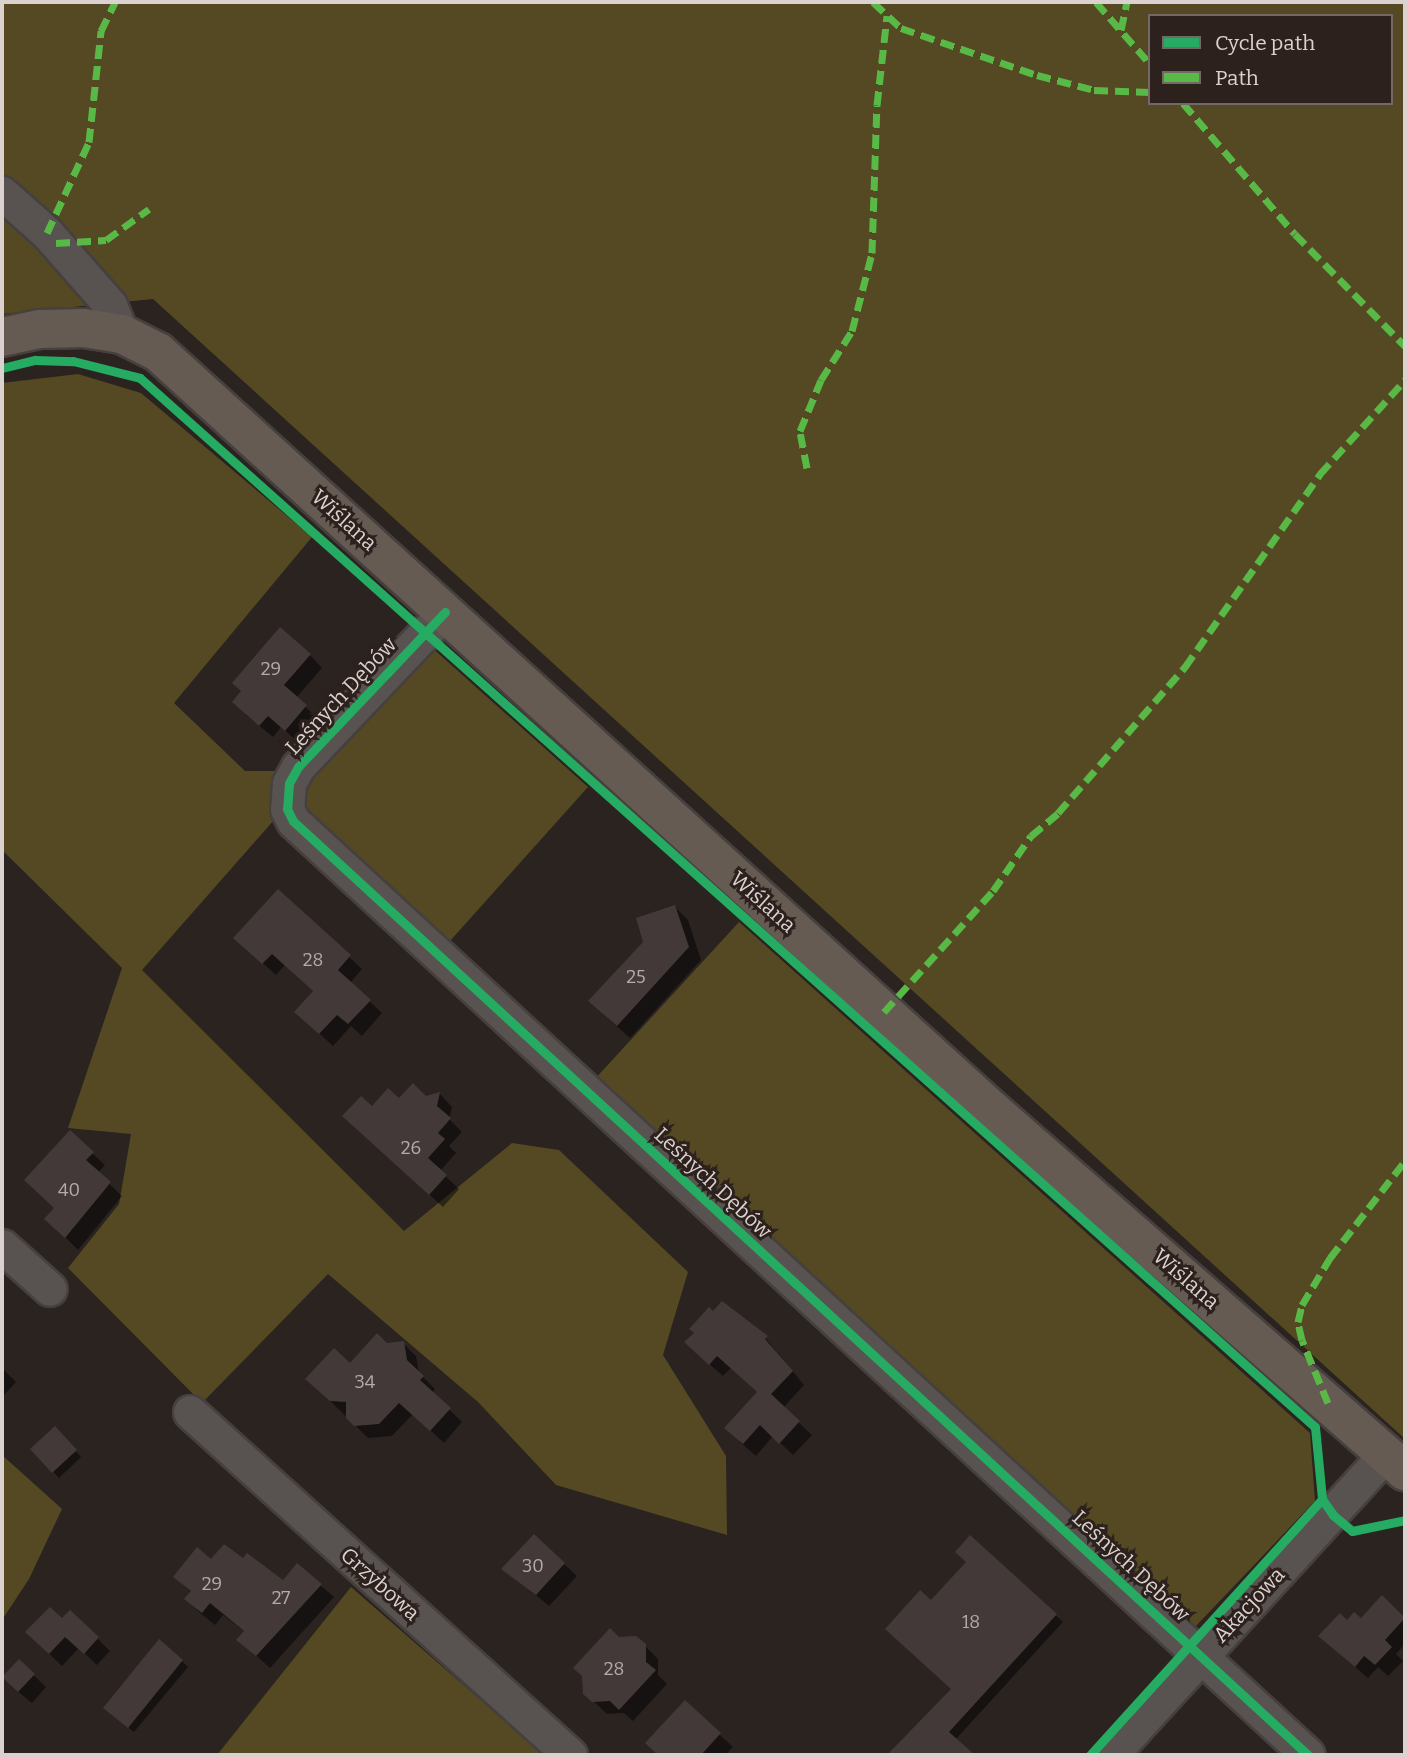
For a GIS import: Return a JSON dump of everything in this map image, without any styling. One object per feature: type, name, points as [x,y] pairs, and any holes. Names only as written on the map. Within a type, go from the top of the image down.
[{"type":"main road","name":"Wiślana","points":[[2,337],[40,329],[84,328],[122,334],[158,352],[992,1110],[1396,1462]]},
{"type":"street","points":[[2,192],[47,233],[110,305],[122,334]]},
{"type":"street","name":"Leśnych Dębów","points":[[445,612],[298,767],[289,783],[287,809],[293,821],[1308,1755]]},
{"type":"street","points":[[2,1246],[50,1289]]},
{"type":"street","name":"Grzybowa","points":[[190,1412],[570,1755]]},
{"type":"street","name":"Akacjowa","points":[[1111,1755],[1202,1656],[1396,1462]]},
{"type":"shaded area","points":[[2,2],[1405,2],[1405,1439],[153,299],[2,314]]},
{"type":"shaded area","points":[[78,374],[141,393],[312,537],[174,703],[245,771],[281,771],[274,820],[142,970],[404,1231],[512,1143],[559,1150],[688,1272],[663,1355],[726,1456],[727,1535],[556,1485],[478,1402],[328,1274],[202,1403],[68,1268],[119,1204],[131,1134],[68,1128],[122,968],[2,850],[2,383]]},
{"type":"shaded area","points":[[430,646],[588,787],[450,941],[296,811],[298,795]]},
{"type":"shaded area","points":[[739,922],[1310,1433],[1315,1501],[1195,1627],[593,1081]]},
{"type":"shaded area","points":[[2,1455],[62,1509],[29,1579],[2,1620]]},
{"type":"shaded area","points":[[351,1587],[544,1755],[217,1755]]},
{"type":"building","points":[[280,627],[311,654],[284,685],[307,705],[285,731],[268,716],[259,726],[232,702],[241,691],[232,683]]},
{"type":"building","points":[[278,889],[351,955],[338,970],[371,1000],[348,1024],[337,1015],[319,1034],[294,1012],[313,991],[272,954],[262,964],[233,938]]},
{"type":"building","points":[[675,905],[689,947],[617,1026],[588,1001],[643,942],[636,918]]},
{"type":"building","points":[[413,1083],[426,1096],[440,1092],[437,1106],[451,1118],[438,1133],[445,1139],[428,1158],[447,1175],[429,1195],[342,1116],[361,1096],[372,1106],[388,1088],[399,1098]]},
{"type":"building","points":[[70,1130],[94,1152],[86,1160],[111,1182],[65,1238],[44,1219],[54,1208],[24,1180]]},
{"type":"building","points":[[722,1301],[768,1336],[765,1339],[793,1371],[771,1394],[800,1421],[779,1444],[760,1425],[743,1444],[724,1428],[757,1392],[717,1356],[709,1365],[684,1342],[694,1333],[689,1329],[709,1307],[713,1311]]},
{"type":"building","points":[[377,1333],[387,1343],[404,1341],[407,1360],[424,1376],[420,1380],[451,1408],[430,1431],[399,1403],[379,1424],[354,1426],[346,1418],[346,1402],[330,1401],[305,1379],[334,1348],[350,1363]]},
{"type":"building","points":[[55,1426],[77,1450],[52,1473],[30,1449]]},
{"type":"building","points":[[534,1534],[565,1563],[536,1595],[501,1569]]},
{"type":"building","points":[[970,1535],[1057,1614],[949,1732],[975,1755],[887,1755],[951,1689],[885,1629],[920,1590],[931,1600],[966,1562],[955,1552]]},
{"type":"building","points":[[224,1544],[243,1558],[247,1553],[283,1580],[297,1563],[322,1584],[256,1656],[236,1640],[244,1631],[210,1603],[202,1613],[184,1599],[191,1591],[173,1577],[197,1547],[211,1559]]},
{"type":"building","points":[[1382,1595],[1405,1618],[1385,1640],[1392,1647],[1375,1665],[1364,1656],[1355,1667],[1318,1636],[1340,1613],[1347,1620],[1354,1612],[1361,1618]]},
{"type":"building","points":[[50,1607],[62,1618],[70,1610],[99,1637],[84,1654],[65,1637],[49,1654],[25,1632]]},
{"type":"building","points":[[610,1628],[619,1637],[636,1636],[646,1644],[646,1662],[656,1670],[619,1710],[610,1701],[592,1702],[583,1694],[582,1676],[573,1668]]},
{"type":"building","points":[[159,1639],[183,1660],[128,1728],[103,1708]]},
{"type":"building","points":[[19,1659],[35,1674],[18,1692],[2,1677]]},
{"type":"building","points":[[685,1700],[721,1733],[701,1755],[658,1755],[645,1743]]},
{"type":"marked path","points":[[47,233],[89,142],[101,31],[115,2]]},
{"type":"marked path","points":[[873,2],[901,28],[1037,75],[1094,90],[1148,92]]},
{"type":"marked path","points":[[1096,2],[1148,62]]},
{"type":"marked path","points":[[1121,30],[1127,2]]},
{"type":"marked path","points":[[807,468],[800,431],[821,380],[852,331],[872,253],[877,105],[887,16]]},
{"type":"marked path","points":[[1185,105],[1295,234],[1405,346]]},
{"type":"marked path","points":[[56,243],[106,240],[149,209]]},
{"type":"marked path","points":[[884,1012],[993,891],[1031,836],[1058,813],[1185,667],[1320,474],[1405,380]]},
{"type":"marked path","points":[[1328,1403],[1302,1340],[1298,1322],[1302,1305],[1330,1258],[1405,1161]]},
{"type":"cycle path","points":[[2,368],[35,360],[73,361],[140,378],[1315,1427],[1322,1499],[1333,1515],[1352,1531],[1405,1520]]},
{"type":"cycle path","points":[[445,612],[298,767],[289,783],[287,809],[293,821],[1308,1755]]},
{"type":"cycle path","points":[[1090,1755],[1322,1499]]}]
